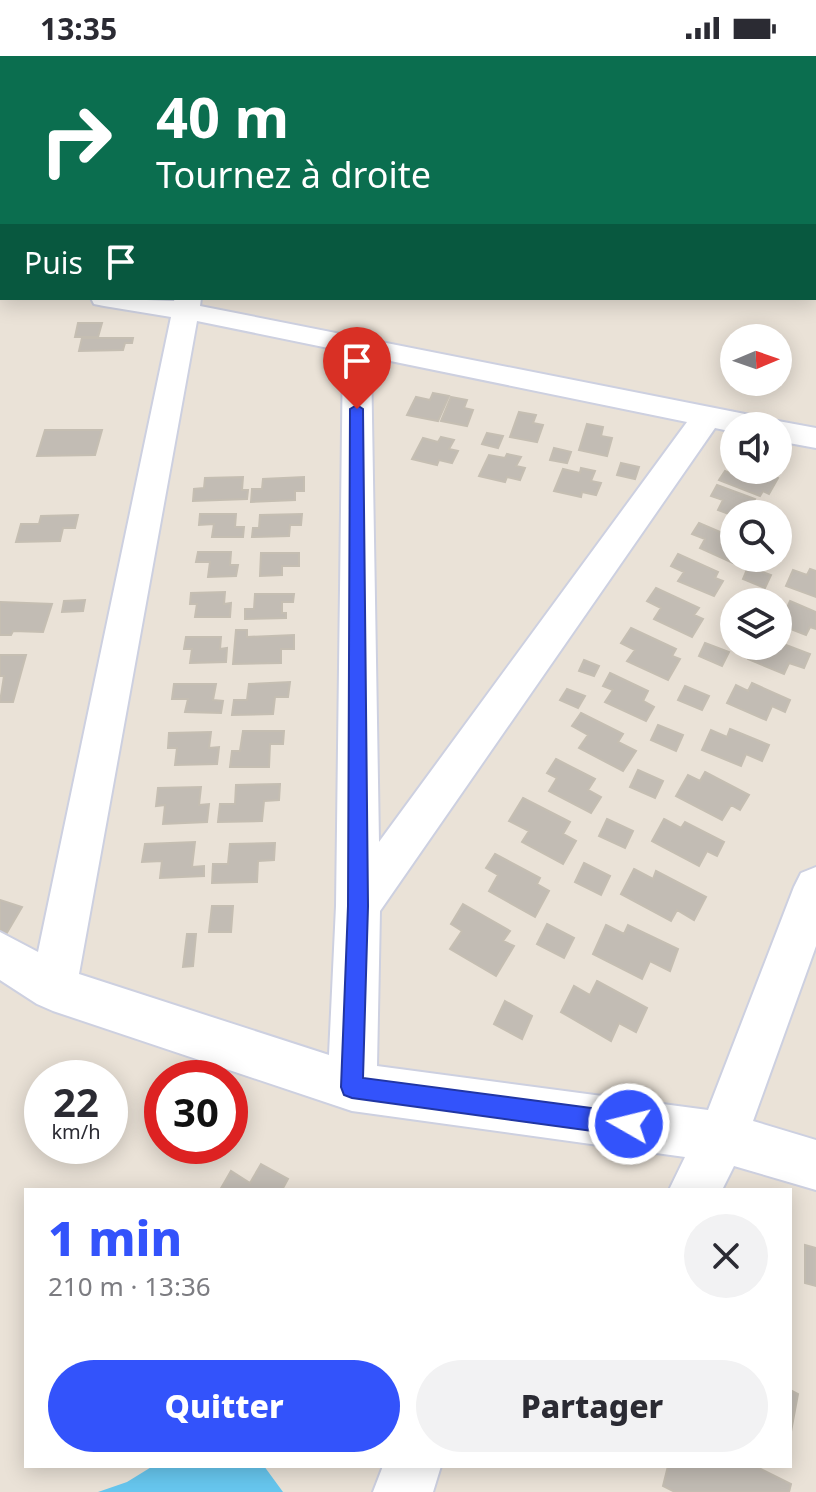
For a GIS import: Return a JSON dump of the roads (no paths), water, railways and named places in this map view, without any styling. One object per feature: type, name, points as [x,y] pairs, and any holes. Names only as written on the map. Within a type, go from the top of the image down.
[{"type":"street","points":[[128,300],[187,305],[357,347],[720,419]]},
{"type":"street","points":[[53,988],[187,305]]},
{"type":"street","points":[[352,1087],[358,906],[357,347]]},
{"type":"street","points":[[358,906],[707,417]]},
{"type":"street","points":[[792,434],[816,438]]},
{"type":"street","points":[[696,1188],[722,1137],[816,887]]},
{"type":"street","points":[[0,954],[53,988],[352,1087],[722,1137],[816,1165]]},
{"type":"street","points":[[403,1492],[411,1468]]},
{"type":"water","points":[[150,1468],[265,1468],[283,1492],[98,1492],[127,1482]]}]
